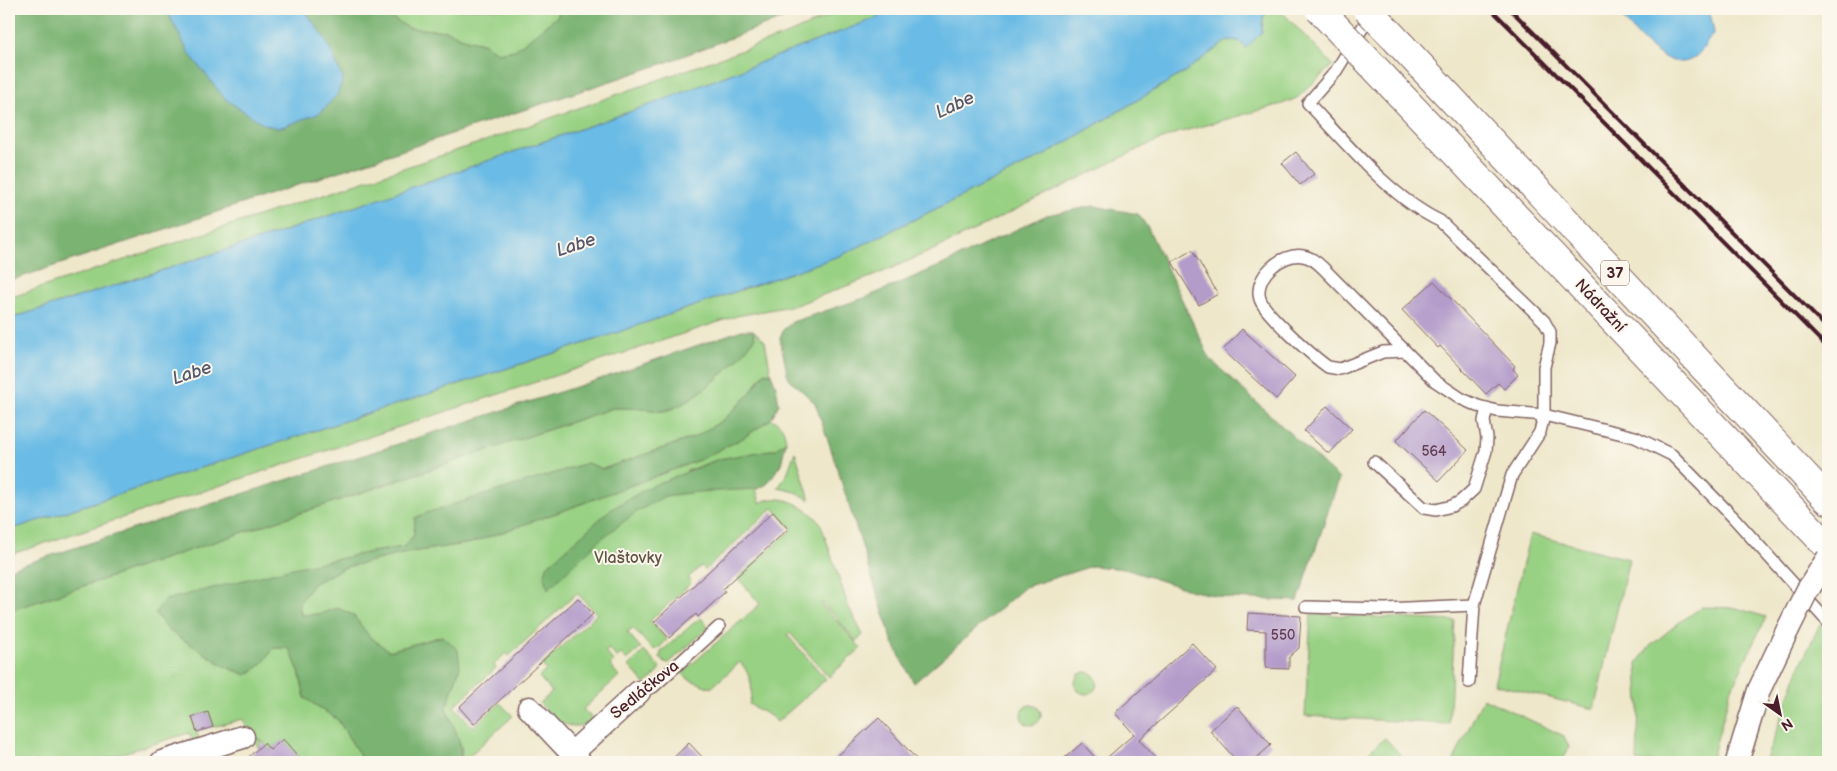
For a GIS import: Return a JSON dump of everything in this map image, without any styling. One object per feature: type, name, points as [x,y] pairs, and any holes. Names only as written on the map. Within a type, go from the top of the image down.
[{"type":"main road","name":"Nádražní","points":[[1319,9],[1828,547]]},
{"type":"main road","name":"Nádražní","points":[[1367,9],[1828,500]]},
{"type":"street","points":[[1737,762],[1759,690],[1807,591],[1828,558]]},
{"type":"street","name":"Sedláčkova","points":[[529,708],[576,758],[639,692]]},
{"type":"street","points":[[162,762],[243,737]]},
{"type":"lane","points":[[1374,9],[1336,71],[1308,103],[1363,161],[1423,213],[1440,221],[1544,321],[1550,332],[1550,342],[1544,367],[1544,416],[1538,437],[1512,475],[1474,605],[1468,682]]},
{"type":"lane","points":[[1406,351],[1382,352],[1340,370],[1328,367],[1264,308],[1259,293],[1260,284],[1270,269],[1285,258],[1301,255],[1308,257],[1323,268],[1406,351],[1435,381],[1462,399],[1487,408],[1544,416],[1634,437],[1672,455],[1733,517],[1828,622]]},
{"type":"lane","points":[[1374,462],[1424,508],[1436,510],[1452,506],[1461,501],[1474,489],[1486,451],[1487,438],[1484,421],[1487,408]]},
{"type":"lane","points":[[1306,607],[1385,609],[1474,605]]},
{"type":"lane","name":"Sedláčkova","points":[[639,692],[653,687],[720,627]]},
{"type":"green space","points":[[9,9],[166,9],[189,53],[326,40],[304,9],[383,9],[393,19],[409,28],[447,31],[485,44],[498,53],[515,50],[559,15],[556,9],[808,9],[659,65],[9,281]]},
{"type":"green space","points":[[383,9],[556,9],[559,15],[515,50],[498,53],[485,44],[447,31],[409,28],[393,19]]},
{"type":"green space","points":[[844,9],[894,9],[876,18],[655,103],[279,233],[9,319],[9,298],[491,139],[791,33]]},
{"type":"green space","points":[[1268,9],[1279,9],[1333,65],[1297,98],[1282,104],[1177,133],[1145,146],[940,247],[876,275],[796,305],[737,316],[9,555],[9,530],[613,334],[842,255],[1045,155],[1183,73],[1228,40],[1239,41],[1246,48],[1262,32],[1263,18]]},
{"type":"green space","points":[[1094,206],[1138,214],[1148,228],[1210,359],[1339,479],[1298,601],[1229,598],[1193,591],[1125,569],[1092,566],[1025,587],[914,683],[893,643],[815,403],[788,378],[780,338],[783,330],[792,322],[867,297],[944,264],[1047,215]]},
{"type":"green space","points":[[742,330],[753,330],[755,338],[748,347],[714,382],[674,408],[661,411],[613,408],[9,611],[9,569],[597,380]]},
{"type":"green space","points":[[753,330],[765,341],[771,374],[765,372],[748,396],[723,420],[695,437],[603,469],[587,463],[415,518],[414,535],[404,547],[366,553],[168,630],[226,667],[247,675],[262,664],[274,648],[289,648],[299,671],[305,698],[338,720],[362,762],[303,762],[283,740],[270,750],[261,740],[259,748],[250,737],[243,719],[213,727],[208,712],[192,717],[199,739],[193,742],[189,733],[94,762],[9,762],[9,611],[613,408],[661,411],[674,408],[714,382],[727,370],[755,338]]},
{"type":"green space","points":[[765,372],[771,374],[776,386],[779,404],[771,419],[743,438],[699,460],[471,543],[411,552],[346,567],[314,583],[299,603],[301,615],[320,614],[337,608],[353,615],[370,637],[389,651],[443,636],[458,650],[460,667],[446,708],[460,744],[460,757],[457,762],[362,762],[338,720],[305,698],[299,671],[289,648],[274,648],[262,664],[247,675],[226,667],[168,630],[155,613],[165,600],[288,569],[404,547],[414,535],[415,518],[426,513],[587,463],[603,469],[695,437],[723,420],[748,396]]},
{"type":"green space","name":"Vlaštovky","points":[[771,419],[780,425],[786,438],[786,442],[776,449],[719,459],[686,471],[750,468],[760,503],[776,499],[784,500],[800,506],[814,516],[820,522],[849,608],[863,635],[856,641],[823,603],[821,604],[861,648],[829,677],[790,633],[787,635],[826,679],[777,722],[772,717],[749,704],[752,692],[750,681],[740,662],[711,688],[688,679],[682,673],[760,604],[738,578],[792,529],[773,508],[705,570],[701,566],[688,578],[691,583],[650,621],[667,640],[658,649],[652,649],[633,628],[627,632],[641,648],[627,660],[621,654],[617,658],[609,649],[605,652],[614,661],[610,665],[619,676],[583,709],[593,719],[585,724],[570,726],[557,720],[540,703],[552,692],[539,677],[546,670],[542,665],[597,614],[577,593],[509,656],[506,653],[494,665],[496,668],[454,706],[473,727],[500,703],[513,716],[469,756],[461,759],[462,749],[446,708],[460,667],[442,636],[389,651],[370,637],[353,615],[337,608],[320,614],[301,615],[299,603],[314,583],[346,567],[411,552],[471,543],[699,460],[743,438]]},
{"type":"green space","points":[[786,442],[781,464],[767,484],[758,489],[697,492],[665,496],[638,511],[602,538],[548,589],[544,578],[547,566],[610,510],[647,488],[719,459],[776,449]]},
{"type":"green space","points":[[795,452],[810,500],[796,492],[778,488],[787,474]]},
{"type":"green space","points":[[1530,534],[1629,559],[1594,709],[1494,684]]},
{"type":"green space","points":[[1702,607],[1736,608],[1766,617],[1730,692],[1711,762],[1637,762],[1639,706],[1637,663],[1649,647]]},
{"type":"green space","points":[[1311,614],[1455,621],[1449,724],[1305,716]]},
{"type":"green space","points":[[701,618],[708,628],[669,663],[665,663],[660,657],[661,652]]},
{"type":"green space","points":[[1820,624],[1828,630],[1828,754],[1825,762],[1765,762],[1800,666]]},
{"type":"green space","points":[[644,651],[660,668],[659,672],[645,684],[629,666]]},
{"type":"green space","points":[[1086,672],[1094,675],[1097,683],[1094,691],[1086,694],[1078,691],[1075,683],[1078,675]]},
{"type":"green space","points":[[1483,698],[1564,736],[1569,747],[1562,762],[1453,762]]},
{"type":"green space","points":[[1031,705],[1038,708],[1041,715],[1038,722],[1031,725],[1024,722],[1021,715],[1024,708]]},
{"type":"green space","points":[[1385,738],[1407,762],[1357,762]]},
{"type":"water","points":[[166,9],[304,9],[326,40],[343,79],[337,95],[320,113],[277,128],[263,124],[225,99],[189,53]]},
{"type":"water","name":"Labe","points":[[894,9],[1268,9],[1263,18],[1262,32],[1246,48],[1239,41],[1228,40],[1183,73],[1045,155],[842,255],[613,334],[9,530],[9,319],[279,233],[655,103],[876,18]]},
{"type":"water","points":[[1615,9],[1707,9],[1714,32],[1698,55],[1684,62],[1673,61],[1650,48]]},
{"type":"building","points":[[1296,152],[1314,174],[1300,185],[1282,163]]},
{"type":"building","points":[[1192,250],[1218,294],[1199,305],[1172,262]]},
{"type":"building","points":[[1434,281],[1515,366],[1513,369],[1518,375],[1504,389],[1498,383],[1486,394],[1402,310]]},
{"type":"building","points":[[1242,329],[1295,377],[1276,399],[1223,350]]},
{"type":"building","points":[[1327,406],[1352,429],[1329,454],[1304,431]]},
{"type":"building","points":[[1424,410],[1468,450],[1439,481],[1396,441]]},
{"type":"building","points":[[773,512],[788,529],[723,589],[725,592],[698,617],[696,614],[669,638],[654,622]]},
{"type":"building","points":[[578,598],[593,614],[474,724],[459,707]]},
{"type":"building","points":[[1248,613],[1301,616],[1299,648],[1289,657],[1289,669],[1266,668],[1266,631],[1247,630]]},
{"type":"building","points":[[1192,643],[1217,670],[1139,740],[1160,762],[1102,762],[1134,734],[1115,713]]},
{"type":"building","points":[[1237,706],[1271,745],[1252,762],[1238,762],[1210,731]]},
{"type":"building","points":[[208,712],[213,727],[197,732],[192,717]]},
{"type":"building","points":[[879,718],[919,762],[831,762]]},
{"type":"building","points":[[283,739],[303,762],[243,762],[264,743],[270,750]]},
{"type":"building","points":[[689,743],[707,762],[669,762]]},
{"type":"building","points":[[1082,743],[1099,762],[1060,762]]},
{"type":"railway","points":[[1491,9],[1828,348]]},
{"type":"railway","points":[[1510,9],[1828,329]]}]
